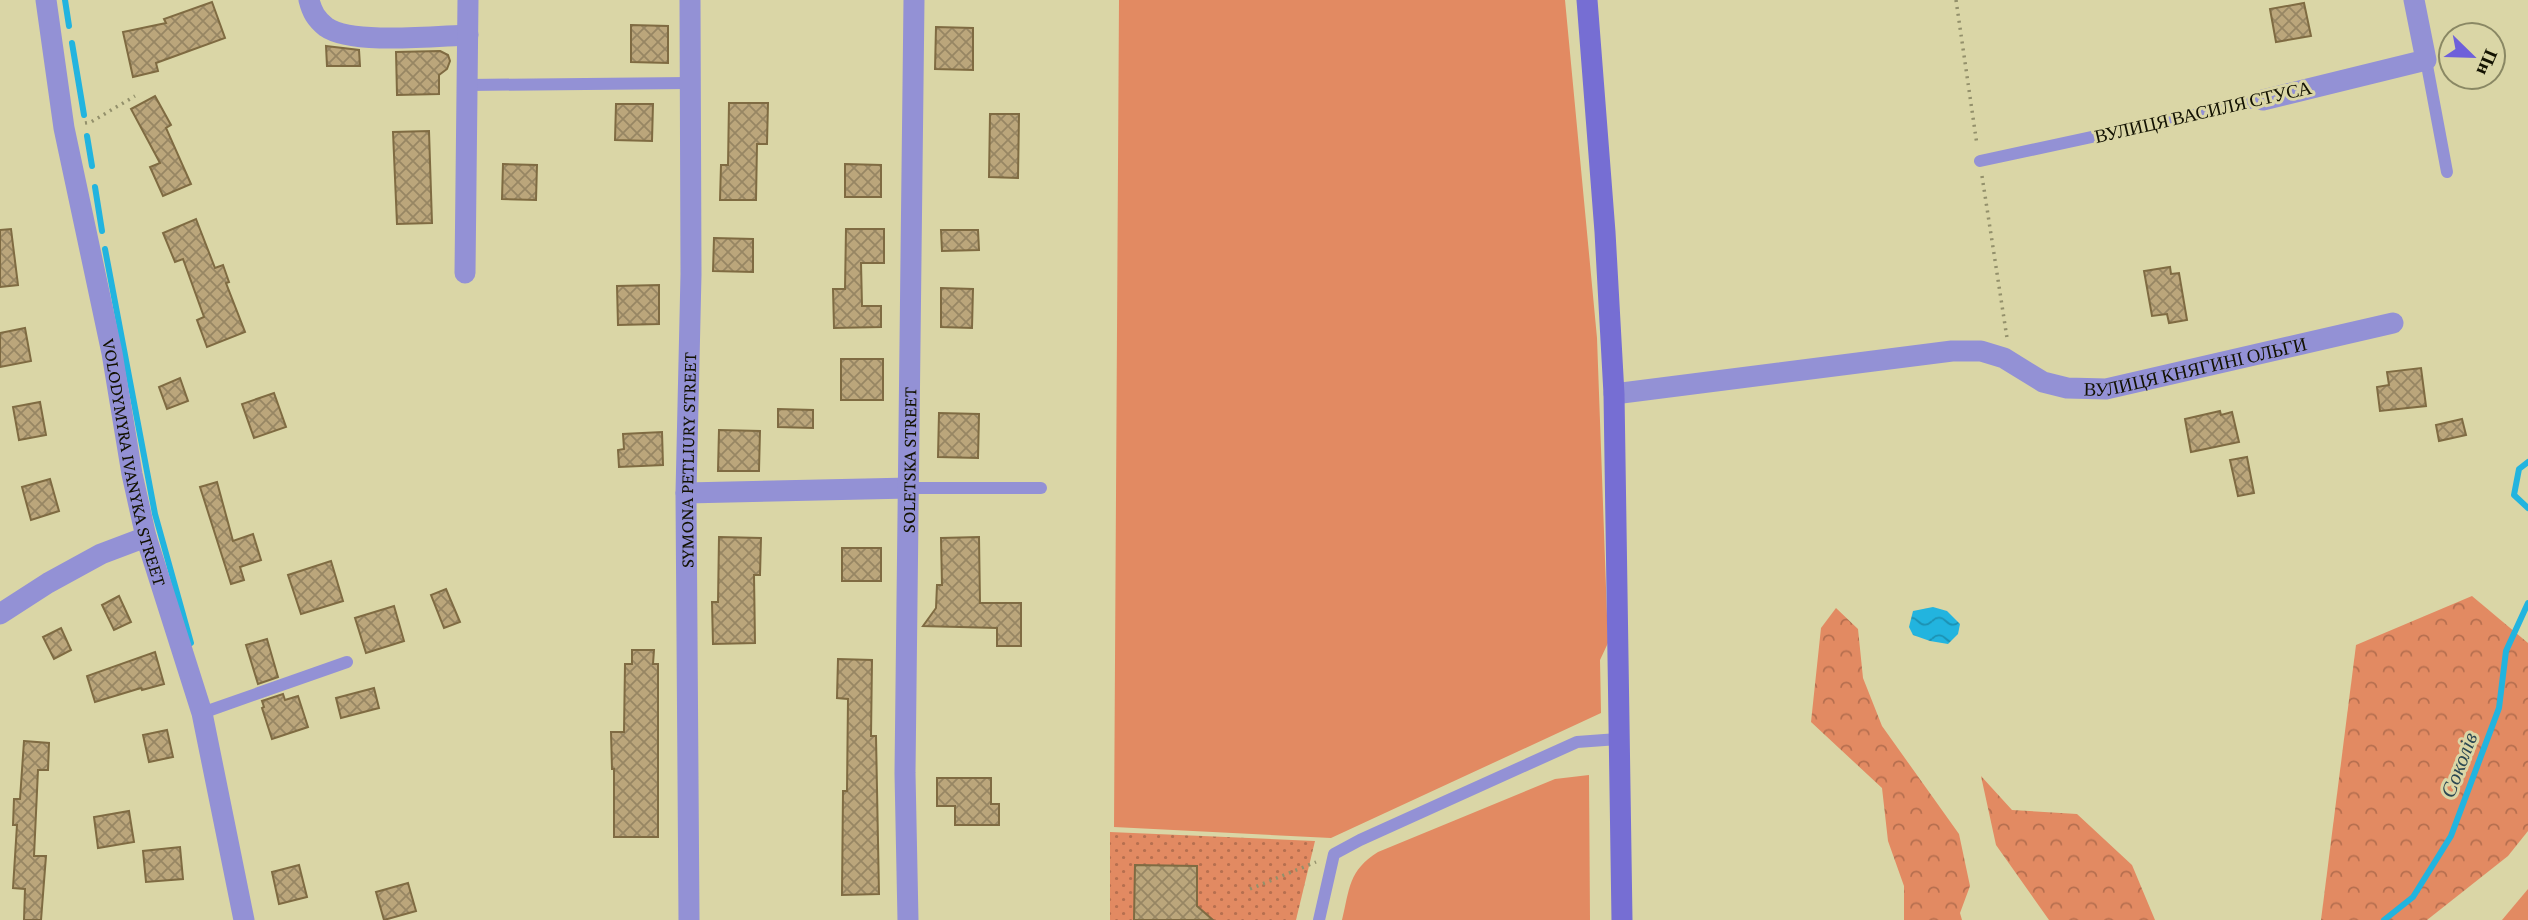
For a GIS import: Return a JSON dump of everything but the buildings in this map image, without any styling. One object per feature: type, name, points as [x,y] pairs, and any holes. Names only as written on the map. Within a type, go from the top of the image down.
[{"type":"main road","points":[[1587,0],[1614,394],[1622,920]]},
{"type":"street","name":"VOLODYMYRA IVANYKA STREET","points":[[46,0],[64,128],[112,353],[132,474],[146,537],[201,713],[244,920]]},
{"type":"street","points":[[309,0],[313,15],[328,29],[342,33],[374,38],[468,35]]},
{"type":"street","points":[[465,273],[468,0]]},
{"type":"street","name":"SYMONA PETLIURY STREET","points":[[689,920],[686,493],[691,274],[690,0]]},
{"type":"street","name":"SOLETSKA STREET","points":[[908,920],[905,773],[914,0]]},
{"type":"street","points":[[2414,0],[2426,60]]},
{"type":"street","name":"ВУЛИЦЯ ВАСИЛЯ СТУСА","points":[[2263,100],[2426,60]]},
{"type":"street","name":"ВУЛИЦЯ КНЯГИНІ ОЛЬГИ","points":[[1614,394],[1952,351],[1981,351],[2004,358],[2043,382],[2067,388],[2106,389],[2393,323]]},
{"type":"street","points":[[686,493],[910,488]]},
{"type":"street","points":[[0,614],[92,558],[146,537]]},
{"type":"lane","points":[[2426,60],[2447,172]]},
{"type":"lane","points":[[468,85],[689,83]]},
{"type":"lane","name":"ВУЛИЦЯ ВАСИЛЯ СТУСА","points":[[1980,161],[2263,100]]},
{"type":"lane","points":[[910,488],[1041,488]]},
{"type":"lane","points":[[201,713],[347,662]]},
{"type":"lane","points":[[1319,920],[1335,854],[1360,840],[1577,743],[1618,739]]},
{"type":"path","points":[[64,128],[91,122],[135,96]]},
{"type":"path","points":[[1250,889],[1335,854]]},
{"type":"green space","points":[[1119,0],[1565,0],[1597,338],[1608,643],[1600,660],[1601,713],[1331,838],[1114,827]]},
{"type":"green space","points":[[2472,596],[2528,643],[2528,831],[2508,856],[2427,920],[2321,920],[2356,645]]},
{"type":"green space","points":[[1836,608],[1858,629],[1863,678],[1882,726],[1959,834],[1970,886],[1960,913],[1962,920],[1904,920],[1904,886],[1888,841],[1882,788],[1811,722],[1821,628]]},
{"type":"green space","points":[[1589,775],[1590,920],[1342,920],[1349,889],[1356,873],[1378,852],[1555,779]]},
{"type":"green space","points":[[1981,776],[2012,810],[2077,814],[2132,865],[2155,920],[2049,920],[1996,845]]},
{"type":"green space","points":[[1110,832],[1315,841],[1296,920],[1110,920]]},
{"type":"green space","points":[[2528,889],[2528,920],[2502,920]]},
{"type":"water","points":[[1933,607],[1947,611],[1960,624],[1958,634],[1948,644],[1913,635],[1909,627],[1913,611]]},
{"type":"waterway","points":[[65,0],[69,26]]},
{"type":"waterway","points":[[72,43],[84,115]]},
{"type":"waterway","points":[[87,136],[92,166]]},
{"type":"waterway","points":[[95,187],[102,231]]},
{"type":"waterway","points":[[105,249],[155,514],[191,643]]},
{"type":"waterway","name":"Соколів","points":[[2528,462],[2519,469],[2514,495],[2528,508]]},
{"type":"waterway","name":"Соколів","points":[[2384,920],[2413,897],[2451,836],[2499,708],[2506,651],[2528,603]]}]
